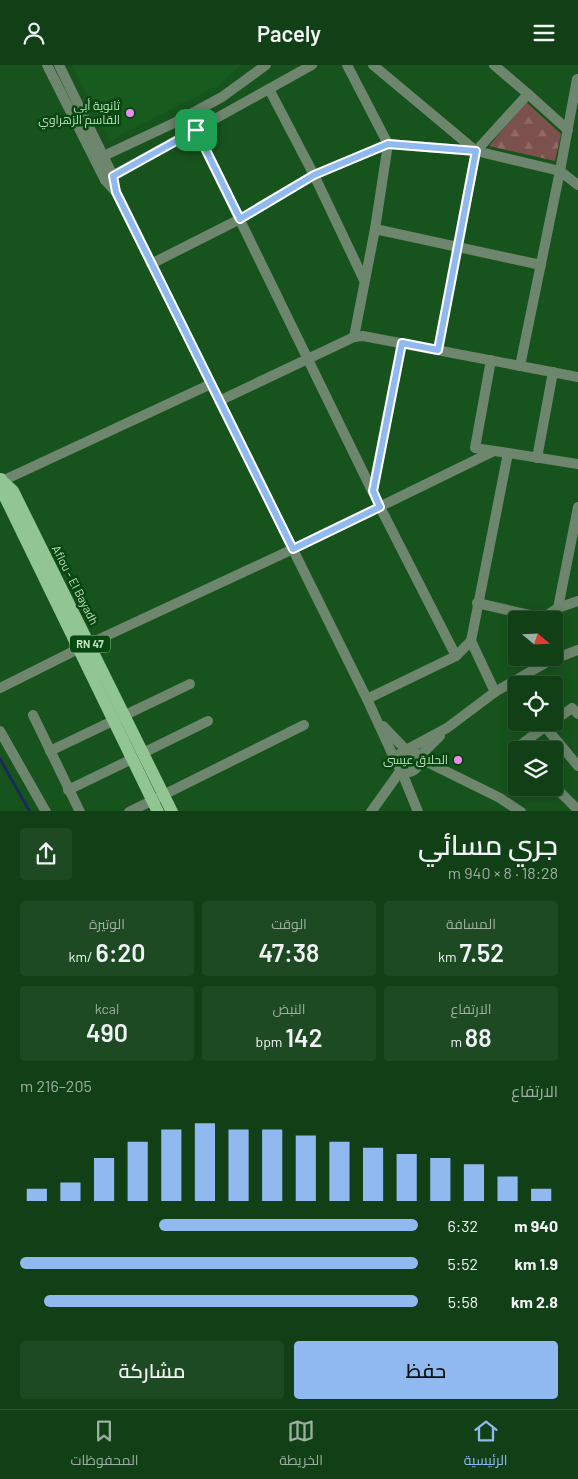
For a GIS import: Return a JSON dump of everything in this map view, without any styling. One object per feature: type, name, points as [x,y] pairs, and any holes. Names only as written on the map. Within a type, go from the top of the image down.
[{"type":"main road","name":"Aflou - El Bayadh","points":[[1,479],[5,497],[83,646],[138,756],[158,802],[172,811]]},
{"type":"street","points":[[47,65],[116,192],[367,699],[418,811]]},
{"type":"street","points":[[59,65],[99,158]]},
{"type":"street","points":[[99,158],[174,123],[222,97],[266,65]]},
{"type":"street","points":[[109,178],[312,65]]},
{"type":"street","points":[[347,65],[388,144],[354,337]]},
{"type":"street","points":[[373,65],[476,151]]},
{"type":"street","points":[[494,65],[568,130]]},
{"type":"street","points":[[520,366],[578,77]]},
{"type":"street","points":[[269,89],[314,175],[364,280]]},
{"type":"street","points":[[438,350],[476,151],[528,94]]},
{"type":"street","points":[[196,130],[380,507],[456,656]]},
{"type":"street","points":[[151,263],[240,219],[314,175],[388,144],[476,151],[560,171],[578,185]]},
{"type":"street","points":[[374,229],[540,265]]},
{"type":"street","points":[[219,401],[354,337],[363,336],[578,377]]},
{"type":"street","points":[[373,491],[402,343]]},
{"type":"street","points":[[491,360],[475,448],[578,464]]},
{"type":"street","points":[[537,458],[553,372]]},
{"type":"street","points":[[1,479],[211,384]]},
{"type":"street","points":[[1,686],[293,549],[494,451]]},
{"type":"street","points":[[367,699],[456,656],[471,641],[508,453]]},
{"type":"street","points":[[558,608],[578,507]]},
{"type":"street","points":[[478,603],[543,618],[558,608],[578,601]]},
{"type":"street","points":[[471,641],[495,692]]},
{"type":"street","points":[[530,676],[549,661],[578,650]]},
{"type":"street","points":[[50,751],[190,685]]},
{"type":"street","points":[[371,811],[399,767],[398,755],[447,728],[495,692],[508,689]]},
{"type":"street","points":[[563,714],[572,708],[578,714]]},
{"type":"street","points":[[33,715],[68,790],[80,811]]},
{"type":"street","points":[[375,718],[407,749],[416,752],[418,763],[414,783],[418,811]]},
{"type":"street","points":[[68,790],[208,721]]},
{"type":"street","points":[[130,811],[158,802],[304,725]]},
{"type":"street","points":[[399,767],[411,772],[447,728]]},
{"type":"street","points":[[0,731],[46,811]]},
{"type":"street","points":[[525,741],[538,731]]},
{"type":"street","points":[[554,731],[578,766]]},
{"type":"street","points":[[418,763],[440,769],[500,798],[521,811]]},
{"type":"street","points":[[563,795],[578,809]]},
{"type":"shaded area","name":"ثانوية أبي القاسم الزهراوي","points":[[72,65],[241,65],[217,86],[110,140]]},
{"type":"green space","points":[[526,102],[561,134],[555,161],[489,146]]},
{"type":"waterway","points":[[0,759],[29,811]]},
{"type":"place","name":"ثانوية أبي القاسم الزهراوي","points":[[130,113]]},
{"type":"place","name":"الحلاق عيسى","points":[[458,760]]},
{"type":"route","points":[[196,130],[240,219],[314,175],[388,144],[476,151],[438,350],[402,343],[373,491],[380,507],[293,549],[116,192],[113,176],[196,130]]}]
